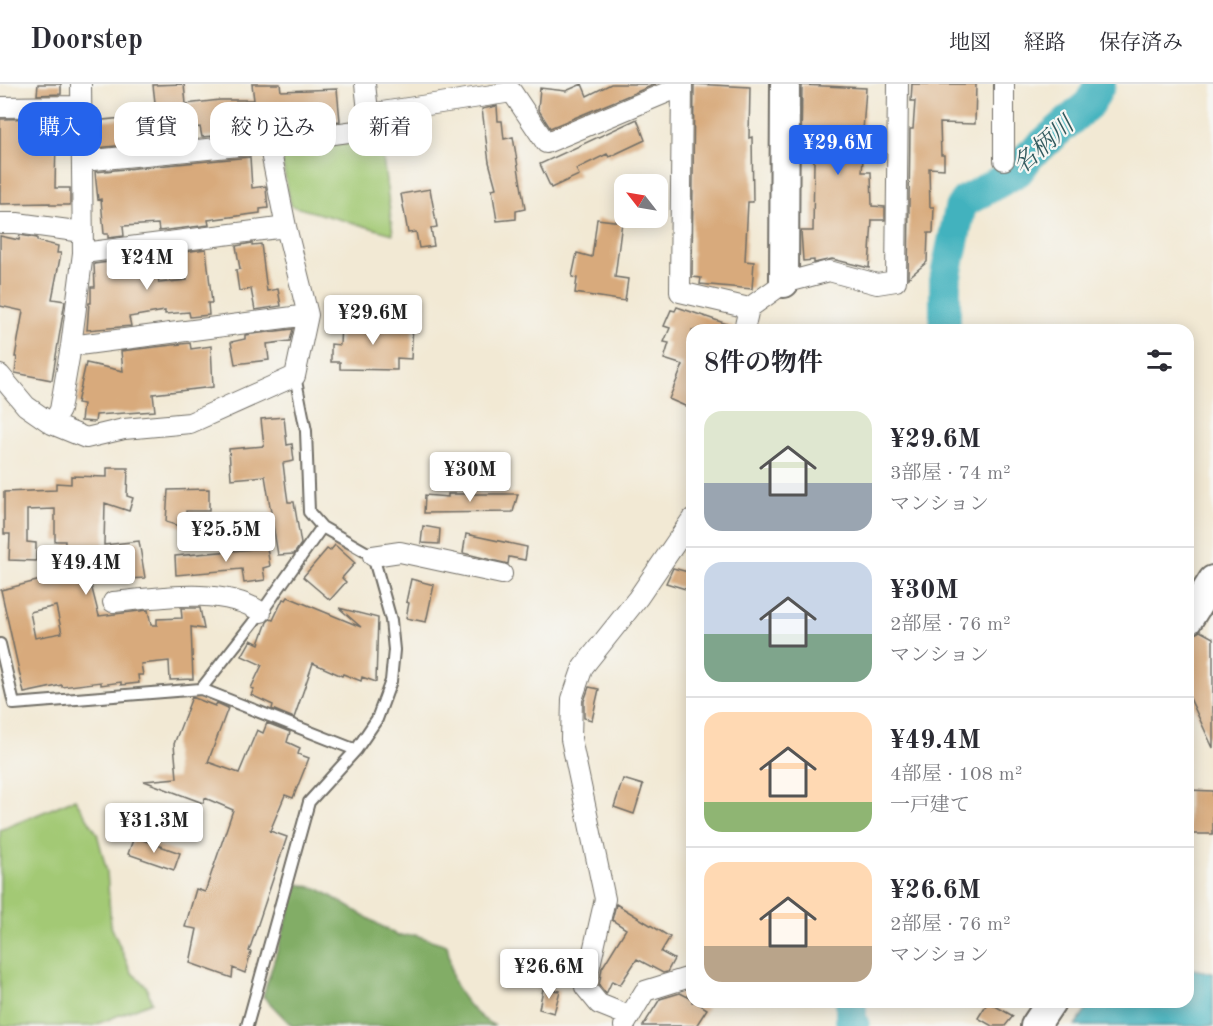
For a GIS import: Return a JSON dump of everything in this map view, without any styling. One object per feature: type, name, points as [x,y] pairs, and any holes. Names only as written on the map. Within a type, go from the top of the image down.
[{"type":"street","points":[[81,84],[81,102]]},
{"type":"street","points":[[365,84],[367,102]]},
{"type":"street","points":[[784,283],[785,84]]},
{"type":"street","points":[[745,324],[749,308],[784,283],[829,271],[877,284],[896,281],[898,84]]},
{"type":"street","points":[[1004,84],[1004,160]]},
{"type":"street","points":[[432,104],[512,92],[546,143],[682,85],[680,292],[749,308]]},
{"type":"street","points":[[0,107],[18,107]]},
{"type":"street","points":[[83,161],[210,149]]},
{"type":"street","points":[[52,424],[60,410],[83,253],[83,156]]},
{"type":"street","points":[[0,375],[26,406],[52,424],[86,438],[124,429],[190,423],[295,376],[308,315],[286,227],[272,156]]},
{"type":"street","points":[[0,224],[17,223],[83,232]]},
{"type":"street","points":[[83,253],[286,227]]},
{"type":"street","points":[[71,346],[308,315]]},
{"type":"street","points":[[686,528],[638,598],[583,667],[572,699],[571,739],[605,899],[585,987],[599,1004],[627,1021],[645,991],[686,978]]},
{"type":"street","points":[[372,556],[400,552],[502,574]]},
{"type":"street","points":[[1194,610],[1213,580]]},
{"type":"street","points":[[113,602],[194,594],[248,603],[261,612]]},
{"type":"street","points":[[1035,1026],[1048,1008]]},
{"type":"lane","points":[[247,1026],[309,801],[356,750],[376,719],[391,681],[394,650],[391,620],[372,556],[322,527],[309,512],[306,431],[295,376]]},
{"type":"lane","points":[[201,689],[261,612],[322,527]]},
{"type":"lane","points":[[0,644],[14,704],[201,689],[356,750]]},
{"type":"green space","points":[[348,140],[348,156],[383,156],[393,234],[291,206],[281,156],[336,156],[336,141]]},
{"type":"green space","points":[[75,799],[97,833],[107,872],[111,926],[131,972],[146,986],[152,1002],[92,1026],[0,1026],[0,830]]},
{"type":"green space","points":[[298,884],[319,889],[398,936],[415,935],[447,945],[457,989],[477,1013],[495,1026],[292,1026],[263,996]]},
{"type":"water","points":[[1194,969],[1213,973],[1213,1026],[1075,1026],[1088,1008],[1194,1008]]},
{"type":"building","points":[[38,84],[61,84],[61,94],[37,95]]},
{"type":"building","points":[[184,84],[186,102],[155,102],[153,85]]},
{"type":"building","points":[[252,84],[280,84],[281,91],[337,89],[340,121],[336,121],[336,102],[210,102],[210,136],[202,137],[200,127],[198,127],[198,103],[220,100],[254,100]]},
{"type":"building","points":[[582,84],[587,96],[611,84],[656,84],[550,128],[538,109],[540,88],[566,91]]},
{"type":"building","points":[[694,84],[750,87],[749,138],[752,137],[753,202],[748,202],[745,261],[754,262],[752,289],[700,284],[701,278],[692,277]]},
{"type":"building","points":[[912,84],[976,84],[975,124],[940,123],[944,169],[929,168],[930,207],[934,207],[933,233],[928,233],[927,262],[908,278],[910,129],[913,129],[915,101],[911,101]]},
{"type":"building","points":[[802,85],[866,88],[862,172],[871,172],[872,206],[885,207],[885,220],[872,220],[869,268],[832,259],[814,263],[814,260],[803,261],[801,231],[813,231],[814,162],[813,150],[801,151]]},
{"type":"building","points":[[497,106],[498,121],[502,121],[504,139],[513,137],[525,209],[516,211],[516,219],[497,221],[492,189],[496,188],[489,162],[482,109]]},
{"type":"building","points":[[0,119],[18,119],[18,156],[56,156],[55,188],[70,188],[70,205],[0,204]]},
{"type":"building","points":[[114,119],[114,146],[102,147],[102,120]]},
{"type":"building","points":[[637,119],[645,140],[609,157],[607,154],[576,169],[579,175],[551,188],[540,164]]},
{"type":"building","points":[[250,157],[252,188],[266,186],[268,208],[260,209],[260,213],[208,220],[209,225],[159,231],[158,224],[123,226],[124,236],[108,238],[108,234],[104,234],[101,199],[98,200],[95,172]]},
{"type":"building","points":[[430,189],[437,227],[431,228],[434,246],[419,248],[416,232],[408,233],[401,194]]},
{"type":"building","points":[[597,219],[614,221],[614,228],[621,228],[615,277],[628,279],[625,301],[575,293],[577,278],[572,277],[577,253],[592,257]]},
{"type":"building","points":[[20,235],[37,238],[37,241],[58,246],[57,253],[61,253],[52,299],[65,301],[52,380],[15,373],[17,357],[15,357],[23,311],[0,306],[0,236],[19,240]]},
{"type":"building","points":[[252,243],[252,245],[261,244],[267,291],[278,289],[281,306],[255,310],[251,289],[239,291],[236,270],[240,269],[236,246]]},
{"type":"building","points":[[206,249],[212,303],[208,303],[209,315],[190,317],[189,312],[165,314],[165,311],[129,317],[131,326],[87,330],[91,287],[95,287],[94,264],[155,256],[159,283],[187,280],[184,252]]},
{"type":"building","points":[[677,307],[727,324],[686,324],[686,406],[669,399],[683,365],[664,359],[669,343],[664,342],[670,328],[664,326],[671,310],[675,311]]},
{"type":"building","points":[[341,323],[413,324],[411,359],[397,358],[397,370],[340,369],[340,362],[331,362],[331,344],[340,345]]},
{"type":"building","points":[[293,329],[290,341],[267,344],[269,360],[235,364],[231,342],[245,339],[245,335]]},
{"type":"building","points":[[190,343],[191,349],[211,346],[213,387],[153,394],[155,411],[96,415],[95,422],[81,421],[83,404],[77,403],[86,363],[123,371],[121,351]]},
{"type":"building","points":[[284,417],[287,445],[292,444],[294,461],[283,463],[286,488],[288,502],[294,502],[301,544],[294,554],[278,555],[265,476],[231,479],[229,449],[264,446],[261,419]]},
{"type":"building","points":[[107,468],[128,468],[127,496],[133,498],[129,511],[105,503],[104,545],[139,541],[145,578],[90,581],[99,616],[148,610],[151,625],[157,625],[157,619],[182,618],[181,608],[200,608],[204,629],[191,627],[193,679],[170,680],[169,661],[141,664],[143,675],[138,675],[139,683],[121,685],[121,682],[101,685],[101,682],[62,687],[62,685],[24,693],[1,590],[104,564],[64,562],[65,541],[55,541],[55,509],[27,510],[27,542],[36,543],[36,561],[9,560],[10,534],[4,534],[4,492],[56,490],[56,483],[71,484],[71,476],[107,477]],"holes":[[[56,606],[62,633],[35,638],[30,612]]]},
{"type":"building","points":[[209,489],[209,511],[186,511],[185,528],[166,522],[168,490]]},
{"type":"building","points":[[448,494],[518,494],[513,512],[424,513],[425,495],[448,497]]},
{"type":"building","points":[[423,526],[440,529],[439,544],[421,543]]},
{"type":"building","points":[[466,534],[527,547],[525,560],[509,557],[508,564],[463,553]]},
{"type":"building","points":[[335,545],[355,563],[342,578],[346,582],[330,600],[303,577],[327,549],[330,551]]},
{"type":"building","points":[[267,548],[270,566],[263,568],[265,580],[244,583],[242,569],[176,575],[175,556]]},
{"type":"building","points":[[673,568],[686,571],[686,589],[666,583]]},
{"type":"building","points":[[411,579],[434,585],[426,622],[406,618],[409,603],[406,602]]},
{"type":"building","points":[[288,597],[361,627],[339,608],[378,618],[376,682],[362,677],[361,681],[343,674],[342,676],[313,663],[294,718],[272,709],[273,705],[251,695],[254,689],[251,688],[262,665],[242,656],[251,640],[259,644],[267,622],[270,619],[273,620],[283,599],[286,600]]},
{"type":"building","points":[[1200,631],[1213,638],[1213,748],[1194,707],[1194,634]]},
{"type":"building","points":[[589,687],[599,689],[592,720],[584,718],[584,701]]},
{"type":"building","points":[[192,697],[215,706],[217,703],[228,708],[208,762],[239,773],[257,730],[263,733],[267,723],[290,732],[287,742],[300,748],[298,754],[309,758],[293,798],[285,795],[270,831],[287,837],[249,951],[251,952],[245,973],[233,968],[232,978],[190,963],[197,929],[185,927],[196,889],[205,892],[233,810],[205,798],[203,803],[144,781],[177,778],[174,744]]},
{"type":"building","points":[[623,779],[643,785],[634,814],[614,807]]},
{"type":"building","points":[[1194,790],[1213,791],[1213,834],[1194,834]]},
{"type":"building","points":[[134,837],[180,853],[174,870],[128,854]]},
{"type":"building","points":[[616,904],[670,937],[661,952],[674,959],[667,972],[663,973],[637,959],[620,985],[612,981],[606,994],[599,985],[602,968],[626,929],[612,920]]},
{"type":"building","points":[[543,989],[560,991],[554,1013],[539,1009]]},
{"type":"building","points":[[680,993],[686,996],[686,1008],[707,1009],[696,1026],[643,1026],[660,999]]},
{"type":"building","points":[[984,1008],[999,1008],[1013,1016],[1005,1026],[992,1026],[978,1018]]},
{"type":"waterway","name":"名柄川","points":[[945,324],[945,280],[960,209],[965,201],[1018,171],[1029,156],[1090,103],[1100,84]]},
{"type":"waterway","name":"名柄川","points":[[851,1008],[851,1020],[854,1026]]}]
